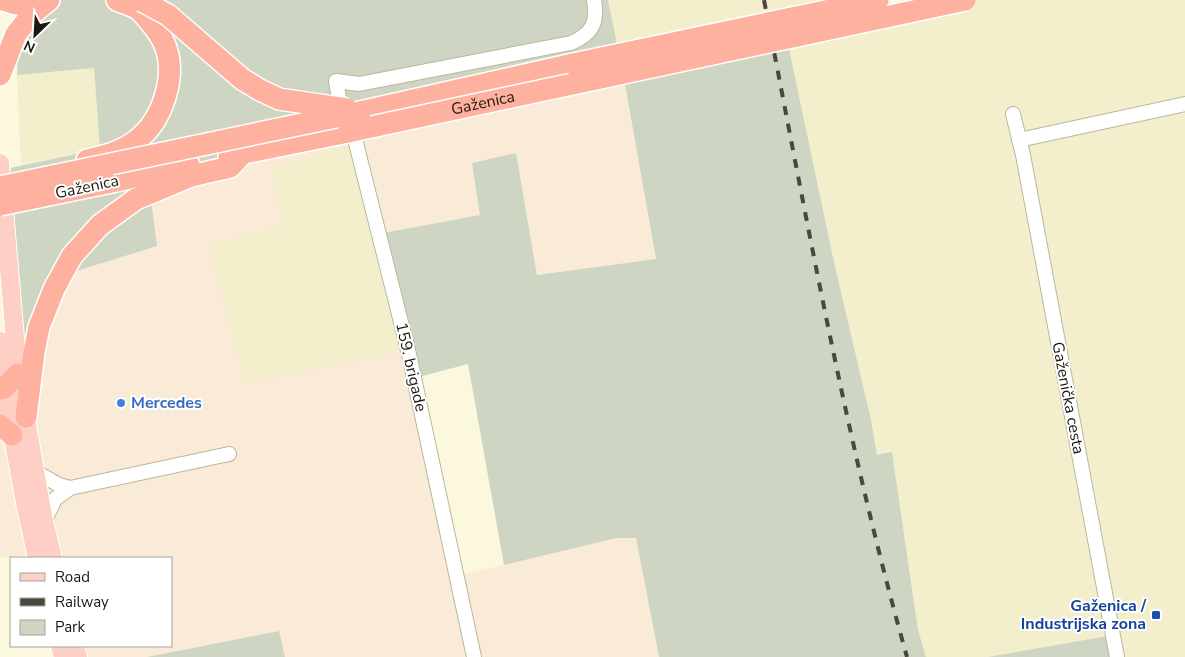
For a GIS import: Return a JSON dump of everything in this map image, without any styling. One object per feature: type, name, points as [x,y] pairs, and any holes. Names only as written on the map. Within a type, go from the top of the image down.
[{"type":"highway","points":[[3,0],[16,4],[45,0]]},
{"type":"highway","points":[[0,75],[16,34],[33,13],[49,0]]},
{"type":"highway","points":[[117,0],[140,3],[168,15],[242,79],[260,90],[279,98],[300,103],[342,107],[360,112]]},
{"type":"highway","name":"Gaženica","points":[[0,187],[360,112],[573,64],[878,0]]},
{"type":"highway","name":"Gaženica","points":[[0,205],[966,0]]},
{"type":"highway","points":[[39,178],[51,169],[111,154],[138,140],[156,120],[163,104],[168,84],[168,63],[164,44],[140,3]]},
{"type":"highway","points":[[26,417],[39,327],[60,276],[72,256],[100,226],[136,199],[191,176],[230,167],[243,153]]},
{"type":"main road","points":[[0,163],[7,384],[6,430],[37,557]]},
{"type":"main road","points":[[0,341],[7,384],[26,417],[44,522],[53,557]]},
{"type":"street","name":"159. brigade","points":[[474,657],[408,350],[356,142],[339,98],[336,81],[359,84],[571,43],[585,37],[594,23],[596,9],[594,0]]},
{"type":"street","points":[[1019,140],[1185,104]]},
{"type":"street","name":"Gaženička cesta","points":[[1013,114],[1023,156],[1117,657]]},
{"type":"street","points":[[44,522],[55,499],[70,488],[229,454]]},
{"type":"street","points":[[36,472],[60,485],[70,488]]},
{"type":"shaded area","points":[[608,0],[877,0],[619,54]]},
{"type":"shaded area","points":[[927,0],[1185,0],[1185,657],[1117,657],[1112,635],[988,657],[926,657],[918,630],[892,453],[877,455],[871,420],[834,262],[788,44]]},
{"type":"shaded area","points":[[94,68],[100,149],[21,165],[17,75]]},
{"type":"shaded area","points":[[623,73],[656,259],[537,275],[516,153],[480,215],[378,234],[282,226],[209,244],[408,350],[458,576],[617,538],[636,538],[659,657],[285,657],[279,632],[147,657],[78,657],[74,647],[172,647],[172,557],[53,557],[17,354],[54,289],[150,193],[149,174]]},
{"type":"shaded area","points":[[356,143],[408,350],[245,383],[209,244],[282,226],[273,168]]},
{"type":"shaded area","points":[[0,431],[16,496],[27,555],[0,558]]},
{"type":"green space","points":[[19,0],[608,0],[623,73],[150,174],[150,193],[157,246],[60,276],[47,304],[17,354],[0,170],[100,149],[94,68],[17,75]]},
{"type":"green space","points":[[788,44],[834,262],[871,420],[877,455],[892,452],[918,630],[926,657],[659,657],[636,538],[617,538],[504,565],[468,364],[415,378],[378,234],[480,215],[472,163],[516,153],[537,275],[656,259],[623,73]]},
{"type":"green space","points":[[279,631],[285,657],[147,657]]},
{"type":"green space","points":[[1113,635],[1117,657],[988,657]]},
{"type":"railway","points":[[764,0],[846,412],[885,576],[907,657]]},
{"type":"place","name":"Mercedes","points":[[121,403]]},
{"type":"place","name":"Gaženica / Industrijska zona","points":[[1156,615]]}]
